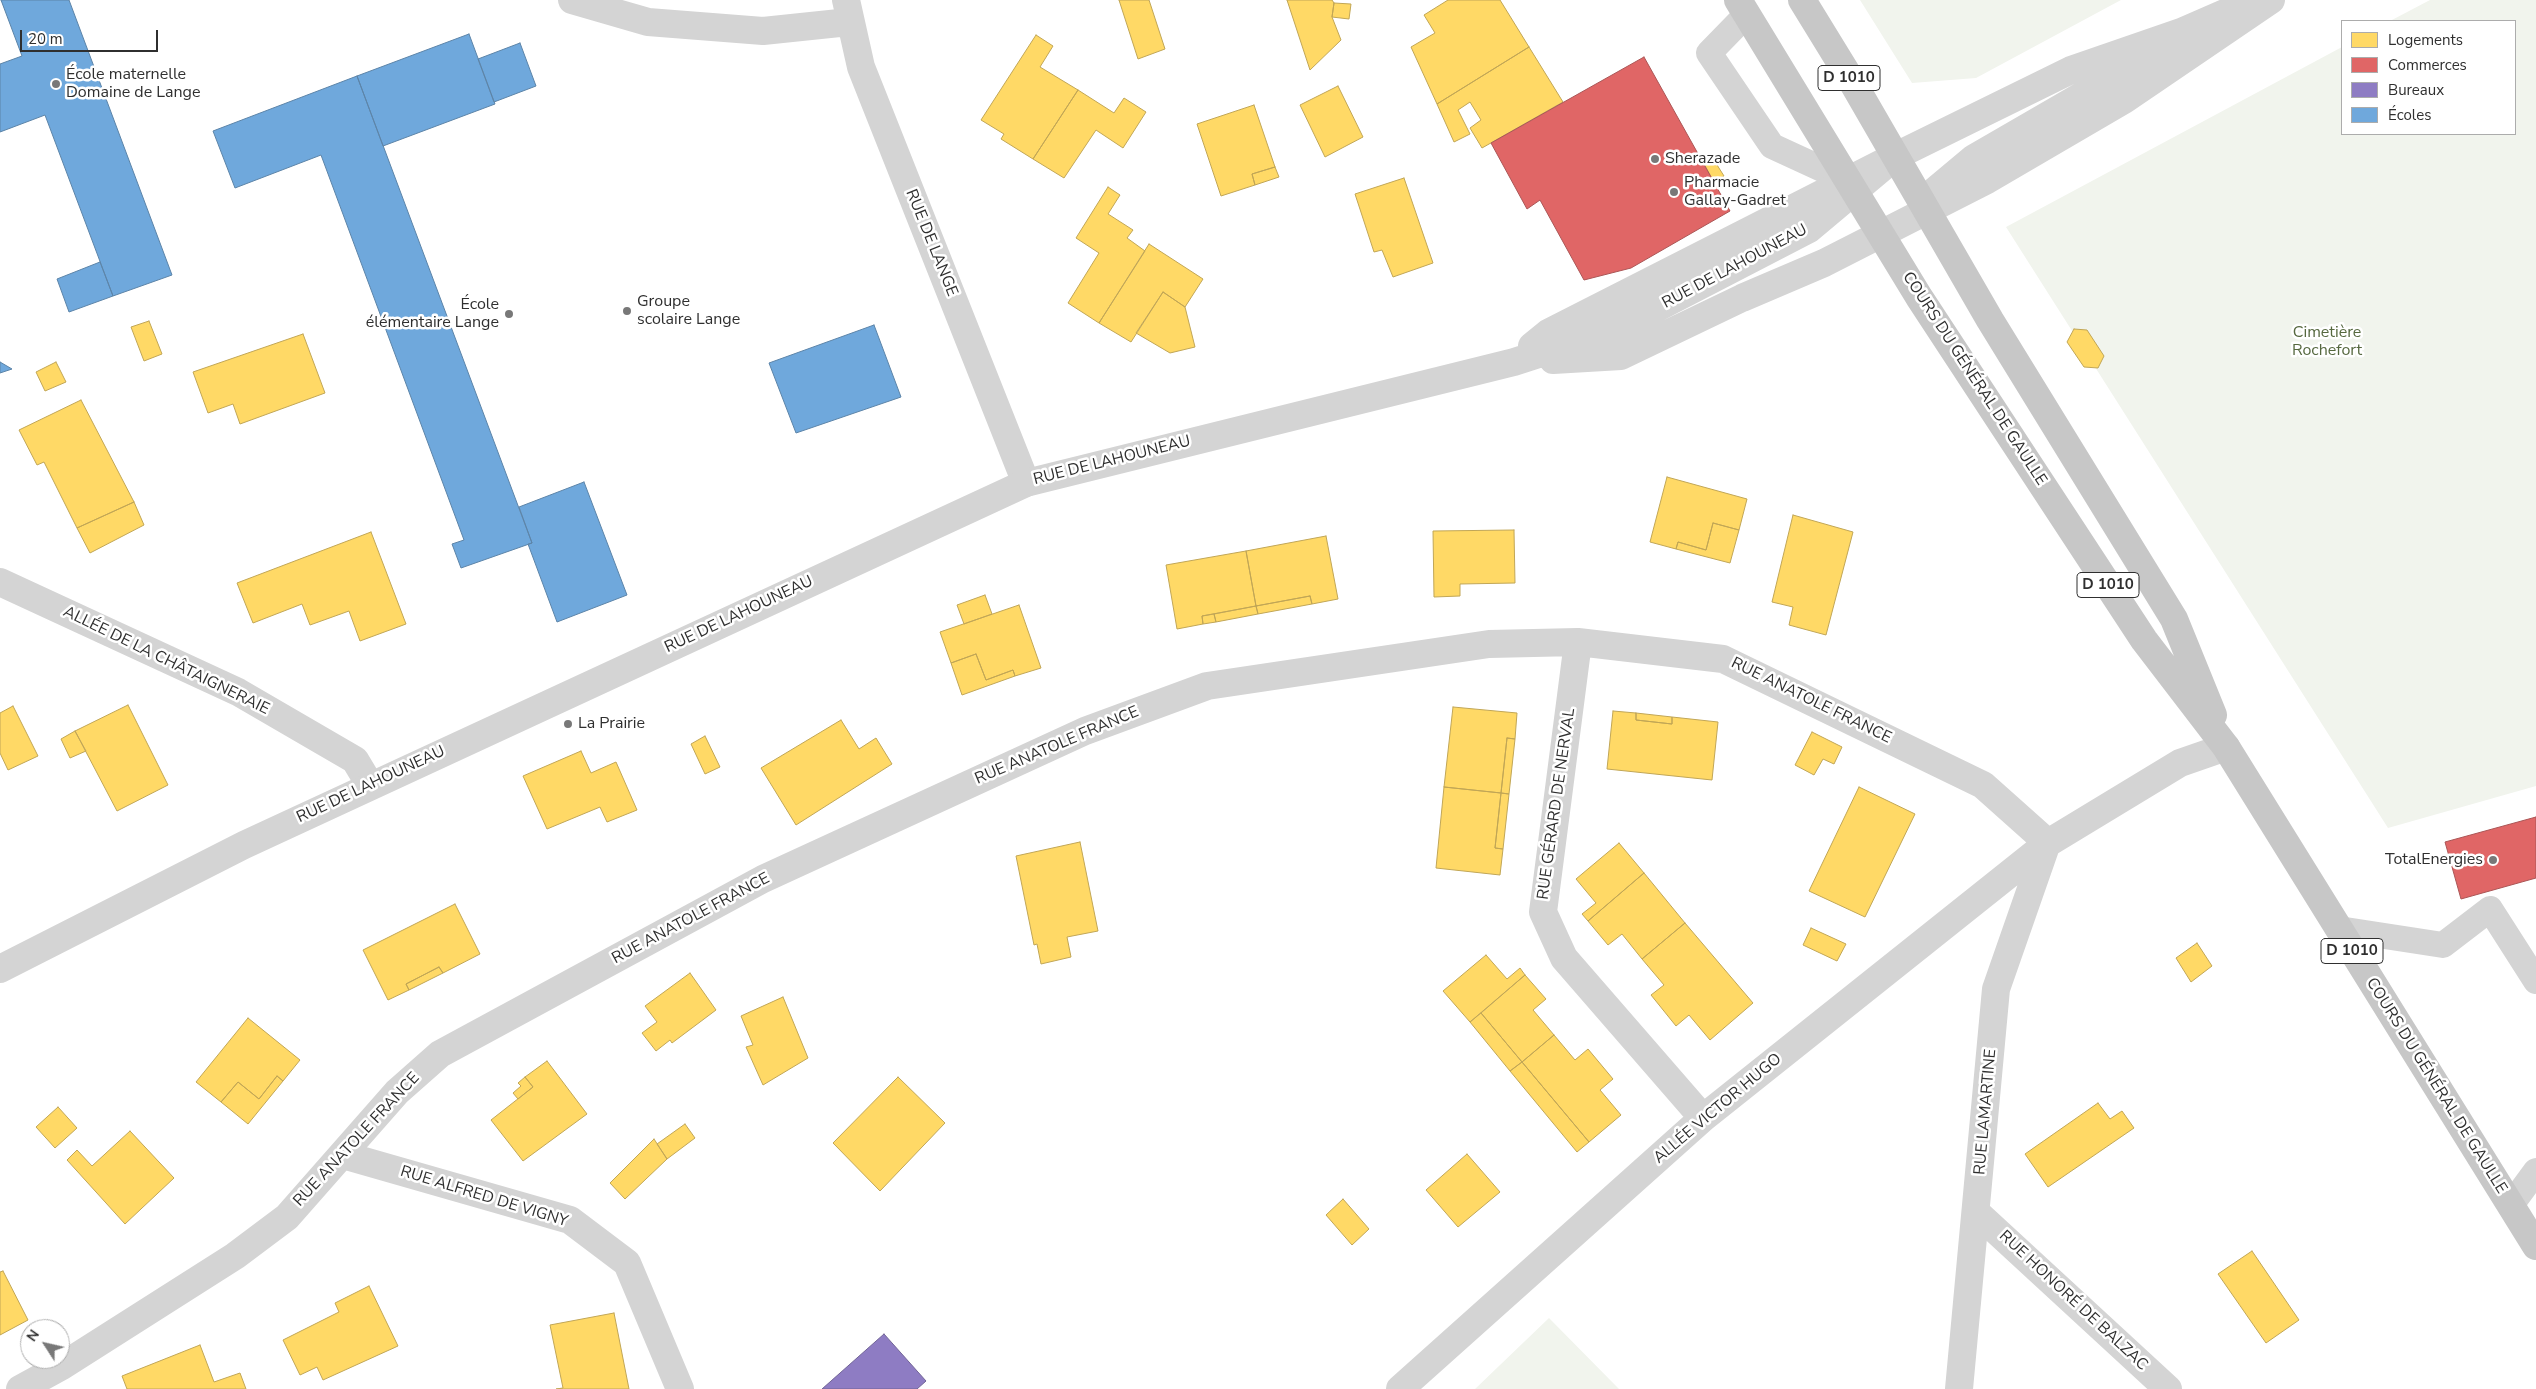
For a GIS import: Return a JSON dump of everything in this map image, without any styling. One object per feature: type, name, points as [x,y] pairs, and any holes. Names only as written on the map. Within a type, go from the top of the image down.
[{"type":"main road","name":"COURS DU GÉNÉRAL DE GAULLE","points":[[1802,0],[1896,156],[1990,320],[2174,619],[2226,747]]},
{"type":"main road","name":"COURS DU GÉNÉRAL DE GAULLE","points":[[1743,7],[1920,298],[2144,640],[2226,747],[2536,1246]]},
{"type":"street","points":[[572,0],[658,23],[763,31],[847,11]]},
{"type":"street","points":[[1980,169],[2181,32],[2254,0]]},
{"type":"street","points":[[1980,169],[2124,100],[2272,0]]},
{"type":"street","name":"RUE DE LANGE","points":[[847,11],[861,67],[1026,482]]},
{"type":"street","name":"RUE DE LAHOUNEAU","points":[[1514,362],[1548,333],[1851,185],[1896,156],[2071,70],[2181,32]]},
{"type":"street","name":"RUE DE LAHOUNEAU","points":[[0,969],[244,845],[370,785],[1026,482],[1514,362],[1621,356],[1742,298],[1824,263],[1881,234],[1980,169]]},
{"type":"street","name":"ALLÉE DE LA CHÂTAIGNERAIE","points":[[0,582],[238,692],[356,760],[370,785]]},
{"type":"street","name":"RUE ANATOLE FRANCE","points":[[20,1389],[62,1366],[235,1256],[287,1217],[397,1092],[440,1054],[763,879],[1085,731],[1207,686],[1489,644],[1578,642],[1723,659],[1984,785],[2048,843]]},
{"type":"street","name":"RUE GÉRARD DE NERVAL","points":[[1578,642],[1542,912],[1564,958],[1703,1118]]},
{"type":"street","points":[[2048,843],[2180,763],[2226,747]]},
{"type":"street","name":"ALLÉE VICTOR HUGO","points":[[1400,1389],[1703,1118],[2048,843]]},
{"type":"street","name":"RUE LAMARTINE","points":[[1959,1389],[1977,1213],[1996,989],[2048,843]]},
{"type":"street","name":"RUE ALFRED DE VIGNY","points":[[343,1155],[570,1220],[627,1263],[680,1389]]},
{"type":"street","name":"RUE HONORÉ DE BALZAC","points":[[1977,1213],[2168,1389]]},
{"type":"lane","points":[[1743,7],[1709,53],[1772,146],[1851,185]]},
{"type":"lane","points":[[2339,929],[2443,945],[2490,909],[2536,982]]},
{"type":"lane","points":[[2511,1205],[2536,1171]]},
{"type":"green space","points":[[1860,0],[2121,0],[1976,78],[1912,83]]},
{"type":"green space","name":"Cimetière Rochefort","points":[[2430,0],[2536,0],[2536,786],[2388,828],[2006,227],[2341,48],[2341,135],[2516,135],[2516,20],[2392,20]]},
{"type":"green space","points":[[1549,1318],[1619,1389],[1475,1389]]},
{"type":"building: Logements","points":[[1119,0],[1149,0],[1165,49],[1138,59]]},
{"type":"building: Logements","points":[[1287,0],[1332,0],[1334,3],[1332,17],[1341,40],[1310,70]]},
{"type":"building: Logements","points":[[1448,0],[1500,0],[1529,47],[1437,104],[1411,47],[1435,33],[1424,15]]},
{"type":"building: Logements","points":[[1334,3],[1351,4],[1349,19],[1332,17]]},
{"type":"building: Logements","points":[[1036,35],[1053,46],[1040,67],[1078,90],[1033,159],[1001,139],[1004,134],[981,120]]},
{"type":"building: Logements","points":[[1529,47],[1563,102],[1482,148],[1470,128],[1481,120],[1470,102],[1458,110],[1470,134],[1454,142],[1437,104]]},
{"type":"building: Logements","points":[[1338,86],[1363,137],[1325,157],[1300,105]]},
{"type":"building: Logements","points":[[1078,90],[1114,113],[1124,98],[1146,112],[1123,148],[1096,130],[1064,178],[1033,159]]},
{"type":"building: Logements","points":[[1254,105],[1275,167],[1252,174],[1255,185],[1221,196],[1197,124]]},
{"type":"building: Logements","points":[[1712,157],[1724,176],[1714,182],[1703,162]]},
{"type":"building: Logements","points":[[1275,167],[1279,177],[1255,185],[1252,174]]},
{"type":"building: Logements","points":[[1404,178],[1433,263],[1393,277],[1382,250],[1374,252],[1355,194]]},
{"type":"building: Logements","points":[[1108,187],[1120,195],[1108,214],[1133,230],[1127,238],[1145,251],[1099,323],[1068,303],[1099,253],[1076,238]]},
{"type":"building: Logements","points":[[1149,244],[1203,279],[1185,307],[1163,292],[1131,342],[1099,323]]},
{"type":"building: Logements","points":[[1163,292],[1185,307],[1195,347],[1170,353],[1136,333]]},
{"type":"building: Logements","points":[[149,321],[162,354],[144,361],[131,327]]},
{"type":"building: Logements","points":[[2074,329],[2087,330],[2104,356],[2098,368],[2084,367],[2067,342]]},
{"type":"building: Logements","points":[[303,334],[325,393],[240,424],[233,404],[208,413],[193,372]]},
{"type":"building: Logements","points":[[56,362],[66,382],[45,391],[36,372]]},
{"type":"building: Logements","points":[[81,400],[134,502],[77,528],[44,462],[37,465],[19,430]]},
{"type":"building: Logements","points":[[1667,477],[1747,499],[1739,530],[1713,523],[1706,550],[1678,542],[1676,549],[1650,542]]},
{"type":"building: Logements","points":[[134,502],[144,525],[90,553],[77,528]]},
{"type":"building: Logements","points":[[1793,515],[1853,532],[1826,635],[1789,625],[1793,607],[1772,602]]},
{"type":"building: Logements","points":[[1713,523],[1739,530],[1730,563],[1676,549],[1678,542],[1706,550]]},
{"type":"building: Logements","points":[[1514,530],[1515,583],[1460,584],[1460,596],[1434,597],[1433,531]]},
{"type":"building: Logements","points":[[371,532],[406,624],[360,641],[349,611],[310,625],[302,604],[253,623],[237,583]]},
{"type":"building: Logements","points":[[1326,536],[1338,599],[1312,604],[1310,596],[1256,606],[1246,551]]},
{"type":"building: Logements","points":[[1246,551],[1256,606],[1202,616],[1203,624],[1177,629],[1166,565]]},
{"type":"building: Logements","points":[[985,595],[992,614],[964,624],[957,605]]},
{"type":"building: Logements","points":[[1310,596],[1312,604],[1258,614],[1256,606]]},
{"type":"building: Logements","points":[[1019,605],[1041,668],[1015,676],[1013,670],[986,680],[976,654],[951,663],[940,632]]},
{"type":"building: Logements","points":[[1256,606],[1258,614],[1216,622],[1214,614]]},
{"type":"building: Logements","points":[[1214,614],[1216,622],[1203,624],[1202,616]]},
{"type":"building: Logements","points":[[976,654],[986,680],[1013,670],[1015,676],[962,695],[951,663]]},
{"type":"building: Logements","points":[[128,705],[168,785],[117,811],[75,731]]},
{"type":"building: Logements","points":[[13,706],[38,756],[8,770],[0,753],[0,713]]},
{"type":"building: Logements","points":[[1453,707],[1517,713],[1515,739],[1507,738],[1501,793],[1444,787]]},
{"type":"building: Logements","points":[[1613,711],[1636,713],[1636,720],[1672,724],[1672,717],[1718,722],[1712,780],[1607,769]]},
{"type":"building: Logements","points":[[1636,713],[1672,717],[1672,724],[1636,720]]},
{"type":"building: Logements","points":[[841,720],[859,749],[876,738],[892,764],[796,825],[761,768]]},
{"type":"building: Logements","points":[[75,731],[86,751],[70,758],[61,739]]},
{"type":"building: Logements","points":[[1812,732],[1842,747],[1834,764],[1823,759],[1814,775],[1795,765]]},
{"type":"building: Logements","points":[[705,736],[720,767],[705,774],[691,744]]},
{"type":"building: Logements","points":[[1507,738],[1515,739],[1509,794],[1501,793]]},
{"type":"building: Logements","points":[[581,751],[591,773],[616,762],[637,810],[607,822],[600,807],[547,829],[523,776]]},
{"type":"building: Logements","points":[[1444,787],[1501,793],[1495,848],[1503,849],[1500,875],[1436,868]]},
{"type":"building: Logements","points":[[1859,787],[1915,814],[1865,917],[1809,891]]},
{"type":"building: Logements","points":[[1501,793],[1509,794],[1503,849],[1495,848]]},
{"type":"building: Logements","points":[[1080,842],[1098,931],[1067,937],[1071,957],[1041,964],[1037,944],[1034,945],[1016,856]]},
{"type":"building: Logements","points":[[1619,843],[1644,873],[1588,921],[1582,914],[1596,903],[1576,879]]},
{"type":"building: Logements","points":[[1644,873],[1685,923],[1642,959],[1622,934],[1608,945],[1588,921]]},
{"type":"building: Logements","points":[[455,904],[480,954],[443,973],[439,967],[406,984],[409,990],[388,1000],[363,950]]},
{"type":"building: Logements","points":[[1685,923],[1753,1003],[1710,1040],[1689,1015],[1676,1026],[1651,995],[1664,985],[1642,959]]},
{"type":"building: Logements","points":[[1811,928],[1846,944],[1837,961],[1803,945]]},
{"type":"building: Logements","points":[[2197,943],[2212,966],[2191,982],[2176,958]]},
{"type":"building: Logements","points":[[1486,955],[1507,979],[1520,968],[1525,975],[1470,1022],[1443,991]]},
{"type":"building: Logements","points":[[439,967],[443,973],[409,990],[406,984]]},
{"type":"building: Logements","points":[[690,973],[716,1010],[672,1043],[670,1040],[656,1051],[642,1033],[657,1022],[645,1006]]},
{"type":"building: Logements","points":[[1525,975],[1546,999],[1533,1010],[1554,1035],[1522,1062],[1481,1013]]},
{"type":"building: Logements","points":[[783,997],[808,1058],[763,1085],[746,1047],[753,1045],[741,1016]]},
{"type":"building: Logements","points":[[1481,1013],[1522,1062],[1510,1071],[1470,1022]]},
{"type":"building: Logements","points":[[248,1018],[300,1060],[283,1081],[277,1076],[259,1099],[238,1082],[221,1102],[196,1082]]},
{"type":"building: Logements","points":[[1554,1035],[1575,1060],[1588,1049],[1613,1079],[1600,1090],[1621,1115],[1589,1142],[1522,1062]]},
{"type":"building: Logements","points":[[547,1061],[587,1114],[523,1161],[491,1120],[533,1087],[525,1077]]},
{"type":"building: Logements","points":[[1522,1062],[1589,1142],[1577,1152],[1510,1071]]},
{"type":"building: Logements","points":[[277,1076],[283,1081],[248,1124],[221,1102],[238,1082],[259,1099]]},
{"type":"building: Logements","points":[[525,1077],[533,1087],[518,1099],[513,1093],[521,1086],[518,1083]]},
{"type":"building: Logements","points":[[898,1077],[945,1123],[880,1191],[833,1143]]},
{"type":"building: Logements","points":[[2098,1103],[2110,1119],[2122,1111],[2134,1128],[2048,1187],[2025,1154]]},
{"type":"building: Logements","points":[[58,1107],[77,1128],[55,1148],[36,1127]]},
{"type":"building: Logements","points":[[685,1124],[695,1138],[667,1159],[657,1144]]},
{"type":"building: Logements","points":[[130,1131],[174,1178],[125,1224],[67,1160],[77,1150],[92,1166]]},
{"type":"building: Logements","points":[[654,1139],[667,1159],[625,1199],[610,1183]]},
{"type":"building: Logements","points":[[1467,1154],[1500,1192],[1458,1227],[1426,1190]]},
{"type":"building: Logements","points":[[1343,1199],[1369,1229],[1352,1245],[1326,1215]]},
{"type":"building: Logements","points":[[2252,1251],[2299,1320],[2266,1343],[2218,1274]]},
{"type":"building: Logements","points":[[3,1271],[27,1319],[20,1319],[20,1324],[0,1335],[0,1272]]},
{"type":"building: Logements","points":[[369,1286],[398,1346],[323,1380],[317,1367],[300,1375],[283,1340],[339,1312],[335,1303]]},
{"type":"building: Logements","points":[[614,1313],[629,1389],[556,1389],[563,1388],[550,1325]]},
{"type":"building: Logements","points":[[200,1345],[214,1382],[240,1373],[246,1389],[127,1389],[122,1376]]},
{"type":"building: Commerces","points":[[1644,57],[1730,211],[1631,268],[1584,280],[1540,200],[1527,209],[1491,143]]},
{"type":"building: Commerces","name":"TotalEnergies","points":[[2536,817],[2536,878],[2461,899],[2445,842]]},
{"type":"building: Bureaux","points":[[884,1334],[926,1381],[917,1389],[822,1389]]},
{"type":"building: Écoles","points":[[1,0],[69,0],[172,275],[113,296],[45,115],[0,132],[0,64],[22,56]]},
{"type":"building: Écoles","points":[[469,34],[495,104],[383,146],[357,76]]},
{"type":"building: Écoles","points":[[520,43],[536,86],[494,102],[478,59]]},
{"type":"building: Écoles","points":[[357,76],[532,543],[461,568],[452,544],[464,540],[321,155],[235,188],[213,131]]},
{"type":"building: Écoles","points":[[100,262],[113,296],[69,312],[57,279]]},
{"type":"building: Écoles","points":[[874,325],[901,397],[796,433],[769,363]]},
{"type":"building: Écoles","points":[[0,362],[12,369],[0,373]]},
{"type":"building: Écoles","points":[[584,482],[627,595],[557,622],[528,544],[532,543],[519,507]]},
{"type":"place","name":"École maternelle Domaine de Lange","points":[[56,84]]},
{"type":"place","name":"Sherazade","points":[[1655,159]]},
{"type":"place","name":"Pharmacie Gallay-Gadret","points":[[1674,192]]},
{"type":"place","name":"Groupe scolaire Lange","points":[[627,311]]},
{"type":"place","name":"École élémentaire Lange","points":[[509,314]]},
{"type":"place","name":"La Prairie","points":[[568,724]]},
{"type":"place","name":"TotalEnergies","points":[[2493,860]]}]
